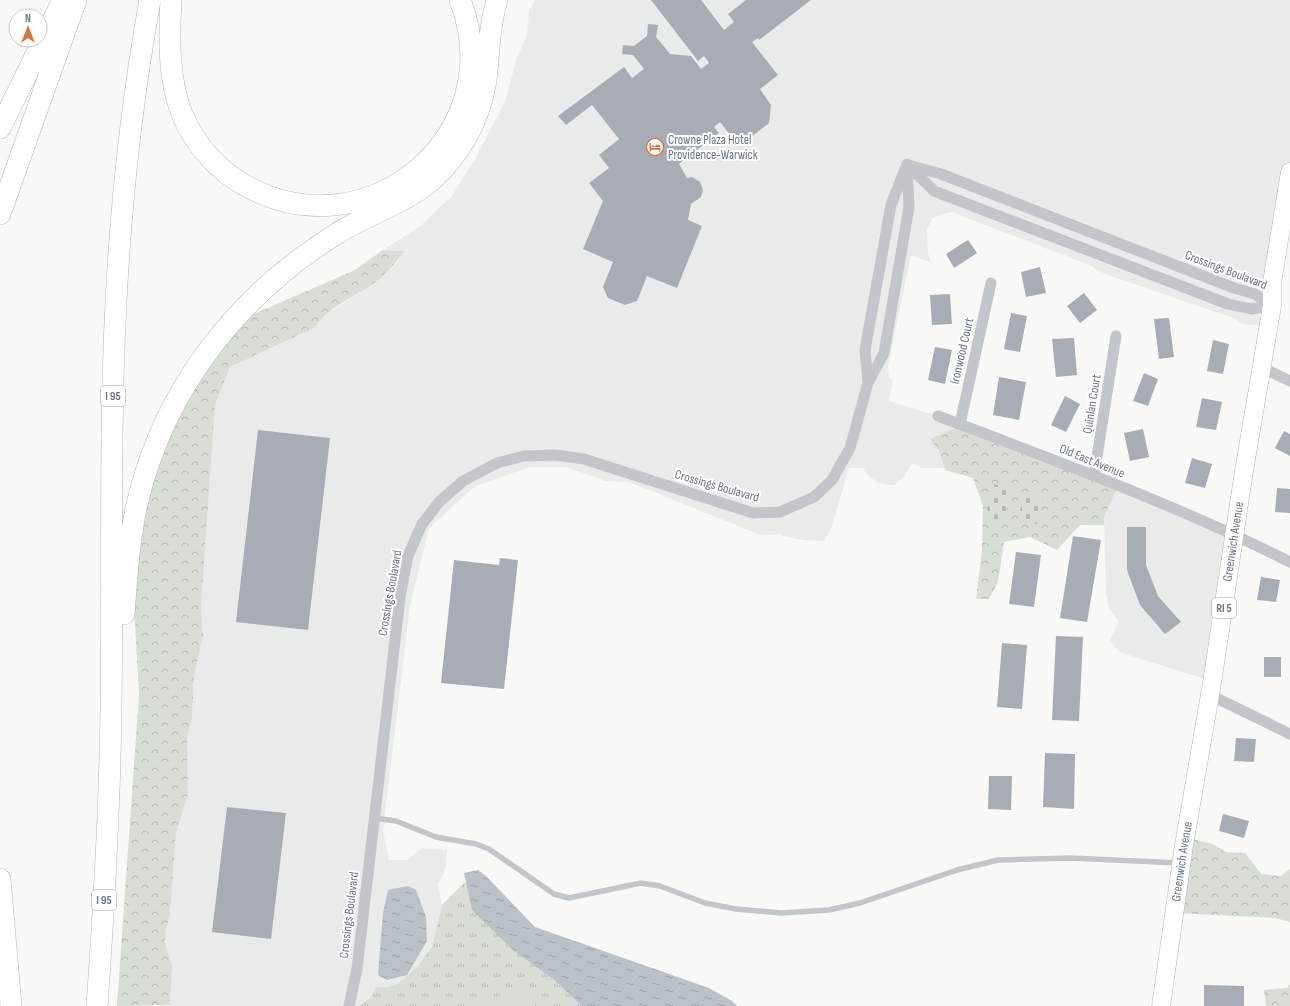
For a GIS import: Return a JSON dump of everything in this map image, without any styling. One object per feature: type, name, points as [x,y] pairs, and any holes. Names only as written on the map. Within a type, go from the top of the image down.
[{"type":"highway","points":[[0,128],[62,0]]},
{"type":"highway","points":[[0,214],[76,0]]},
{"type":"highway","name":"I 95","points":[[97,1006],[109,794],[113,390],[116,300],[126,166],[150,0]]},
{"type":"highway","points":[[171,0],[171,54],[175,88],[183,115],[197,140],[216,164],[240,183],[261,193],[286,202],[316,206],[358,201],[397,185],[429,160],[448,136],[462,106],[470,74],[470,41],[468,26],[460,0]]},
{"type":"highway","points":[[109,794],[133,524],[150,461],[172,407],[197,365],[219,336],[273,279],[338,232],[400,203],[421,189],[451,160],[472,126],[482,100],[487,72],[491,25],[497,0]]},
{"type":"highway","points":[[0,879],[11,1006]]},
{"type":"main road","name":"Greenwich Avenue","points":[[1161,1006],[1182,863],[1272,306],[1272,283],[1287,211],[1290,172]]},
{"type":"street","name":"Crossings Boulavard","points":[[907,164],[940,174],[1234,288],[1255,294],[1272,306]]},
{"type":"street","name":"Crossings Boulavard","points":[[907,164],[934,191],[1228,304],[1252,309],[1272,306]]},
{"type":"street","name":"Crossings Boulavard","points":[[350,1006],[357,969],[400,597],[408,556],[422,524],[440,501],[463,481],[497,463],[524,456],[555,455],[584,460],[753,513],[780,512],[814,496],[832,480],[850,448],[868,383],[884,352],[909,207],[907,164]]},
{"type":"street","name":"Crossings Boulavard","points":[[868,383],[865,350],[891,205],[907,164]]},
{"type":"street","name":"Ironwood Court","points":[[960,424],[991,283]]},
{"type":"street","name":"Quinlan Court","points":[[1094,476],[1116,336]]},
{"type":"street","points":[[1261,367],[1290,381]]},
{"type":"street","name":"Old East Avenue","points":[[938,416],[1094,476],[1235,534],[1290,562]]},
{"type":"street","points":[[1210,695],[1290,734]]},
{"type":"lane","points":[[375,818],[396,821],[436,837],[476,844],[489,849],[554,894],[569,898],[641,884],[660,886],[705,903],[736,909],[781,912],[828,910],[860,903],[957,870],[998,860],[1070,858],[1182,863]]},
{"type":"shaded area","points":[[535,0],[1290,0],[1290,200],[1267,326],[1242,324],[1236,319],[1105,274],[1087,264],[952,212],[933,218],[927,229],[928,253],[931,263],[911,255],[888,367],[889,378],[893,380],[889,401],[964,424],[931,439],[939,451],[945,468],[922,468],[912,463],[904,477],[894,485],[878,483],[865,473],[864,468],[849,468],[832,526],[824,541],[804,540],[783,536],[781,534],[761,535],[629,482],[606,481],[566,467],[529,467],[474,487],[429,528],[410,605],[383,831],[389,860],[407,860],[422,848],[447,850],[446,868],[438,884],[442,905],[432,948],[421,963],[399,983],[359,1004],[358,1006],[170,1006],[165,943],[166,928],[170,915],[176,833],[188,795],[187,738],[192,719],[194,675],[203,636],[201,606],[215,405],[230,367],[289,338],[298,336],[371,285],[397,263],[403,251],[387,251],[386,248],[419,227],[452,196],[475,159],[505,102],[517,57],[527,36],[529,10]]},
{"type":"shaded area","points":[[1118,486],[1234,532],[1211,681],[1119,652],[1110,640],[1119,621],[1109,609],[1106,594],[1104,517]]},
{"type":"green space","points":[[383,250],[404,251],[393,266],[380,279],[325,315],[316,327],[230,367],[215,405],[201,606],[203,636],[194,675],[192,719],[187,738],[188,795],[176,833],[170,915],[166,928],[165,943],[172,966],[170,1005],[117,1006],[139,694],[132,570],[156,452],[233,323],[355,270]]},
{"type":"green space","points":[[964,424],[1118,486],[1104,517],[1104,525],[1080,525],[1057,550],[1030,537],[1004,542],[998,582],[989,599],[976,599],[982,551],[983,506],[973,478],[945,470],[939,451],[930,439]]},
{"type":"green space","points":[[993,484],[1011,488],[1005,521],[986,517]]},
{"type":"green space","points":[[1024,493],[1043,497],[1037,524],[1018,520]]},
{"type":"green space","points":[[1188,838],[1213,844],[1226,852],[1245,853],[1261,874],[1281,876],[1290,869],[1290,922],[1275,918],[1175,913]]},
{"type":"green space","points":[[465,882],[553,979],[582,1006],[358,1006],[370,998],[376,987],[390,987],[399,983],[418,966],[432,947],[442,905]]},
{"type":"green space","points":[[1290,984],[1290,1006],[1266,1006],[1264,990],[1287,988]]},
{"type":"green space","points":[[521,986],[535,1006],[478,1006]]},
{"type":"water","points":[[478,870],[486,876],[535,927],[709,988],[732,1001],[737,1006],[582,1006],[553,979],[513,950],[472,910],[464,873]]},
{"type":"water","points":[[408,886],[416,890],[426,917],[427,941],[407,975],[387,980],[378,975],[383,913],[388,890]]},
{"type":"building","name":"Crowne Plaza Hotel Providence-Warwick","points":[[651,0],[701,0],[724,30],[734,22],[728,14],[746,0],[811,0],[759,40],[758,38],[752,42],[778,75],[760,89],[771,105],[769,123],[750,138],[731,136],[720,122],[714,127],[719,133],[679,164],[687,178],[692,177],[700,182],[703,190],[701,197],[691,204],[688,220],[702,226],[677,288],[647,276],[637,301],[625,305],[608,298],[603,287],[613,262],[583,249],[603,201],[589,183],[609,168],[599,155],[619,139],[592,105],[566,125],[558,116],[624,67],[632,78],[644,69],[633,55],[622,54],[623,45],[634,46],[647,36],[648,24],[658,25],[656,37],[670,54],[691,56],[701,69],[709,63],[704,56],[698,61]]},
{"type":"building","points":[[968,240],[977,253],[954,268],[946,254]]},
{"type":"building","points":[[1040,267],[1046,293],[1026,297],[1021,272]]},
{"type":"building","points":[[1084,293],[1097,310],[1080,323],[1067,306]]},
{"type":"building","points":[[950,294],[952,324],[932,325],[930,295]]},
{"type":"building","points":[[1011,313],[1027,316],[1020,352],[1004,349]]},
{"type":"building","points":[[1169,318],[1174,357],[1159,359],[1154,319]]},
{"type":"building","points":[[1074,338],[1077,375],[1056,377],[1052,339]]},
{"type":"building","points":[[1213,340],[1229,344],[1223,374],[1207,371]]},
{"type":"building","points":[[935,347],[952,350],[945,384],[928,380]]},
{"type":"building","points":[[1144,373],[1158,379],[1148,406],[1133,401]]},
{"type":"building","points":[[999,377],[1026,382],[1019,420],[993,415]]},
{"type":"building","points":[[1065,396],[1080,404],[1066,432],[1051,425]]},
{"type":"building","points":[[1202,398],[1222,402],[1216,430],[1196,427]]},
{"type":"building","points":[[1143,429],[1149,457],[1130,461],[1124,433]]},
{"type":"building","points":[[258,430],[330,438],[308,630],[236,622]]},
{"type":"building","points":[[1284,431],[1290,434],[1290,456],[1275,448]]},
{"type":"building","points":[[1192,458],[1212,464],[1205,488],[1185,483]]},
{"type":"building","points":[[1277,488],[1290,489],[1290,513],[1275,512]]},
{"type":"building","points":[[1127,527],[1146,527],[1146,565],[1158,596],[1181,622],[1165,634],[1140,605],[1127,570]]},
{"type":"building","points":[[1073,536],[1101,540],[1087,622],[1060,618]]},
{"type":"building","points":[[1016,552],[1041,555],[1034,607],[1009,604]]},
{"type":"building","points":[[500,558],[518,560],[504,689],[441,683],[454,560],[499,565]]},
{"type":"building","points":[[1261,577],[1280,580],[1276,602],[1257,600]]},
{"type":"building","points":[[1056,636],[1083,637],[1079,721],[1052,720]]},
{"type":"building","points":[[1002,643],[1027,645],[1022,709],[997,707]]},
{"type":"building","points":[[1264,657],[1281,657],[1281,677],[1264,677]]},
{"type":"building","points":[[1236,738],[1256,739],[1254,762],[1234,761]]},
{"type":"building","points":[[1045,753],[1075,754],[1074,809],[1043,807]]},
{"type":"building","points":[[989,776],[1012,776],[1011,810],[988,809]]},
{"type":"building","points":[[227,807],[286,813],[271,939],[212,932]]},
{"type":"building","points":[[1223,814],[1249,821],[1244,838],[1219,831]]},
{"type":"building","points":[[1204,985],[1244,986],[1244,1006],[1204,1006]]},
{"type":"place","name":"Crowne Plaza Hotel Providence-Warwick","points":[[655,147]]}]
